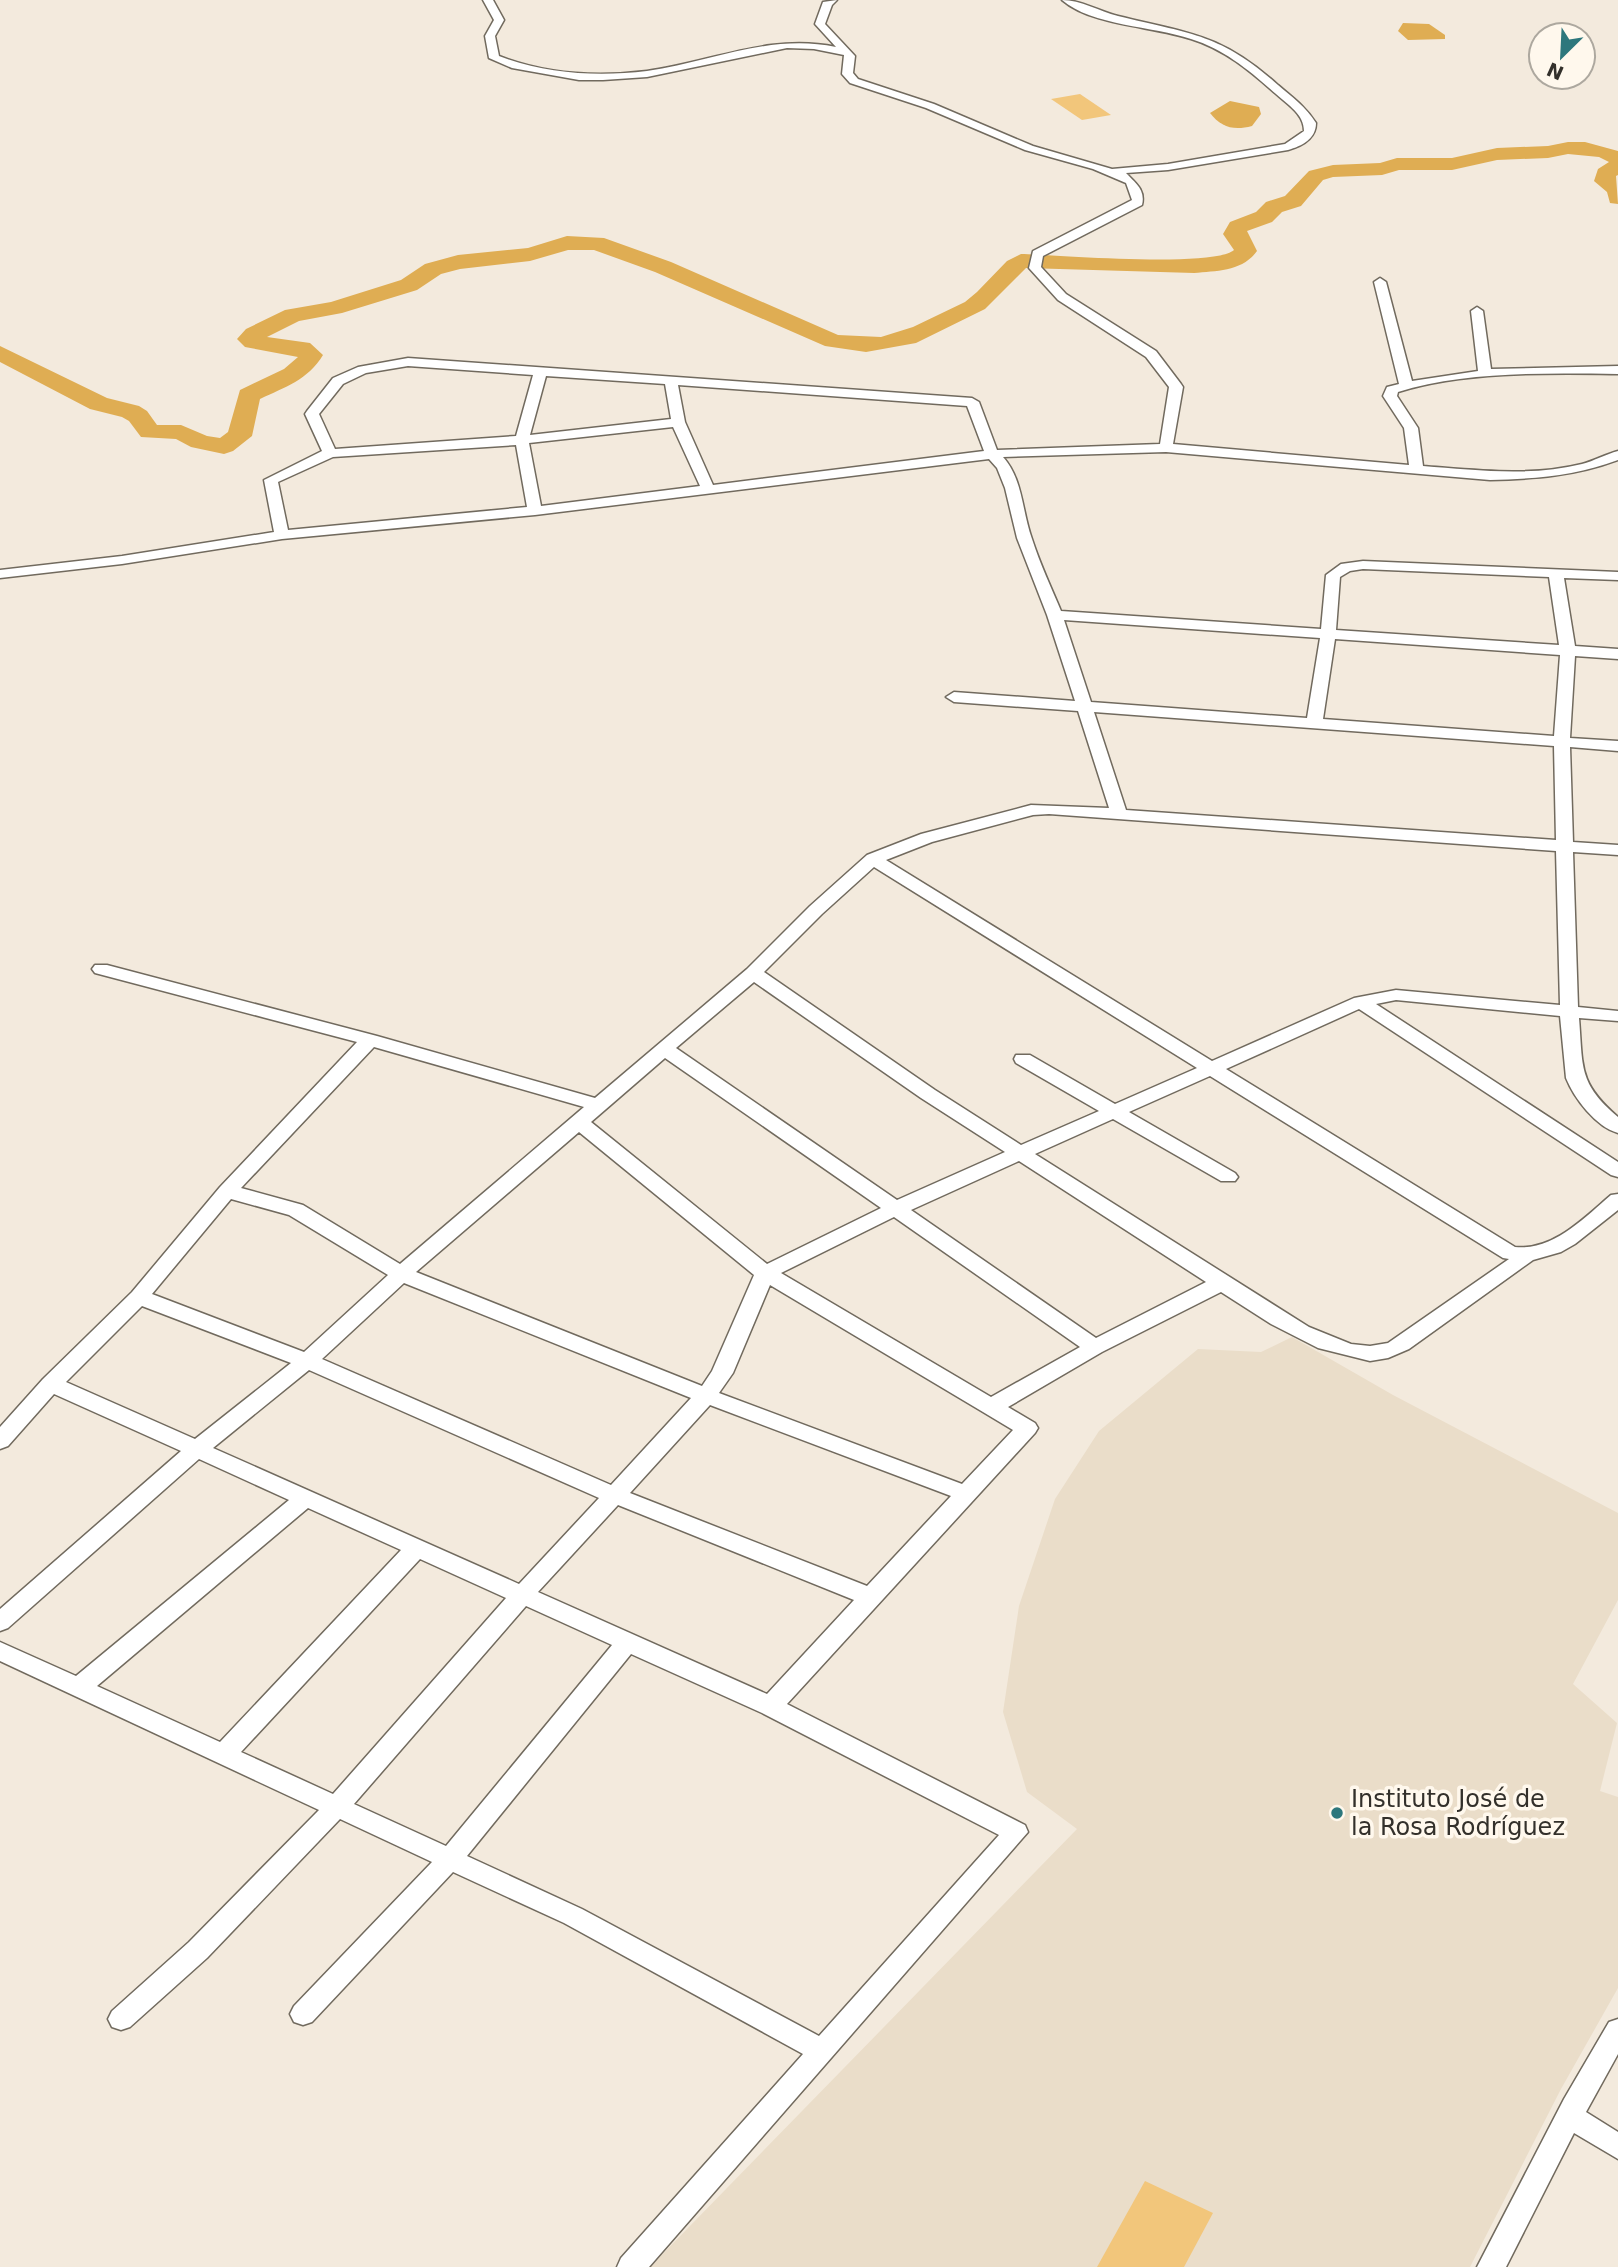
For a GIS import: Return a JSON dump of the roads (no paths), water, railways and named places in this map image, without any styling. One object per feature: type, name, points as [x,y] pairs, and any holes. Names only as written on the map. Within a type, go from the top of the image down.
[{"type":"street","points":[[488,0],[499,20],[489,36],[494,58],[512,65],[579,77],[647,74],[787,46],[847,53]]},
{"type":"street","points":[[832,0],[827,4],[820,24],[850,56],[847,74],[853,81],[930,106],[1029,148],[1097,167],[1130,181]]},
{"type":"street","points":[[1067,0],[1093,10],[1209,41],[1245,62],[1303,112],[1310,123],[1310,132],[1288,147],[1168,167],[1117,170],[1136,190],[1138,202],[1036,261],[1062,298],[1151,354],[1177,387],[1166,448]]},
{"type":"street","points":[[802,46],[824,29]]},
{"type":"street","points":[[1380,282],[1406,385]]},
{"type":"street","points":[[1477,311],[1485,373]]},
{"type":"street","points":[[330,453],[312,414],[338,381],[363,370],[408,362],[972,402],[992,454],[1004,467],[1012,488],[1024,538],[1055,615],[1119,813]]},
{"type":"street","points":[[1416,469],[1411,428],[1390,396],[1392,390],[1406,385],[1485,373],[1543,369],[1618,370]]},
{"type":"street","points":[[535,511],[522,440],[541,370]]},
{"type":"street","points":[[671,381],[678,422],[709,491]]},
{"type":"street","points":[[282,535],[271,480],[330,453],[522,440],[678,422]]},
{"type":"street","points":[[0,575],[282,535],[535,511],[992,454],[1166,448],[1454,474],[1529,475],[1585,468],[1618,455]]},
{"type":"street","points":[[1314,724],[1328,634],[1333,575],[1346,567],[1363,565],[1618,576]]},
{"type":"street","points":[[1556,573],[1568,650],[1562,742],[1569,1011],[1578,1087],[1618,1127]]},
{"type":"street","points":[[1055,615],[1618,654]]},
{"type":"street","points":[[954,696],[1618,746]]},
{"type":"street","points":[[0,1622],[197,1449],[307,1361],[401,1274],[753,973],[816,910],[873,859],[927,838],[991,823],[1031,810],[1119,813],[1618,850]]},
{"type":"street","points":[[873,859],[1510,1253],[1525,1257],[1544,1253],[1590,1224],[1618,1200]]},
{"type":"street","points":[[101,969],[370,1040],[597,1105]]},
{"type":"street","points":[[753,973],[831,1029],[1222,1283],[1303,1332],[1351,1350],[1376,1354],[1400,1345],[1437,1317],[1506,1273],[1525,1257]]},
{"type":"street","points":[[121,2019],[198,1951],[337,1807],[522,1594],[706,1396],[722,1373],[765,1273],[895,1209],[1360,1002],[1396,995],[1618,1016]]},
{"type":"street","points":[[1360,1002],[1618,1171]]},
{"type":"street","points":[[0,1441],[51,1384],[139,1297],[227,1191],[370,1040]]},
{"type":"street","points":[[664,1048],[1095,1347]]},
{"type":"street","points":[[1023,1059],[1228,1177]]},
{"type":"street","points":[[579,1122],[765,1273],[1025,1426],[1026,1431],[770,1706]]},
{"type":"street","points":[[227,1191],[296,1210],[401,1274],[706,1396],[967,1494]]},
{"type":"street","points":[[991,1407],[1095,1347],[1222,1283]]},
{"type":"street","points":[[139,1297],[307,1361],[614,1495],[870,1597]]},
{"type":"street","points":[[51,1384],[770,1706],[1016,1832],[631,2267]]},
{"type":"street","points":[[78,1688],[305,1499]]},
{"type":"street","points":[[224,1754],[415,1549]]},
{"type":"street","points":[[303,2014],[450,1859],[627,1643]]},
{"type":"street","points":[[0,1651],[573,1916],[823,2051]]},
{"type":"street","points":[[1492,2267],[1618,2030]]},
{"type":"street","points":[[1570,2116],[1618,2147]]},
{"type":"waterway","points":[[0,353],[99,404],[130,411],[138,416],[150,432],[181,432],[200,442],[224,446],[240,436],[249,395],[300,369],[311,355],[302,348],[253,342],[249,339],[254,334],[293,315],[334,308],[409,285],[433,269],[458,262],[530,254],[567,243],[596,243],[663,267],[833,341],[881,344],[908,338],[973,307],[1021,261],[1194,266],[1221,264],[1237,259],[1246,251],[1243,241],[1234,234],[1238,227],[1264,217],[1274,207],[1293,201],[1316,175],[1333,171],[1382,169],[1397,164],[1452,164],[1497,154],[1548,152],[1568,148],[1605,152],[1618,159]]},
{"type":"waterway","points":[[1618,166],[1605,173],[1605,181],[1618,190],[1618,198]]},
{"type":"place","name":"Instituto José de la Rosa Rodríguez","points":[[1337,1813]]}]
